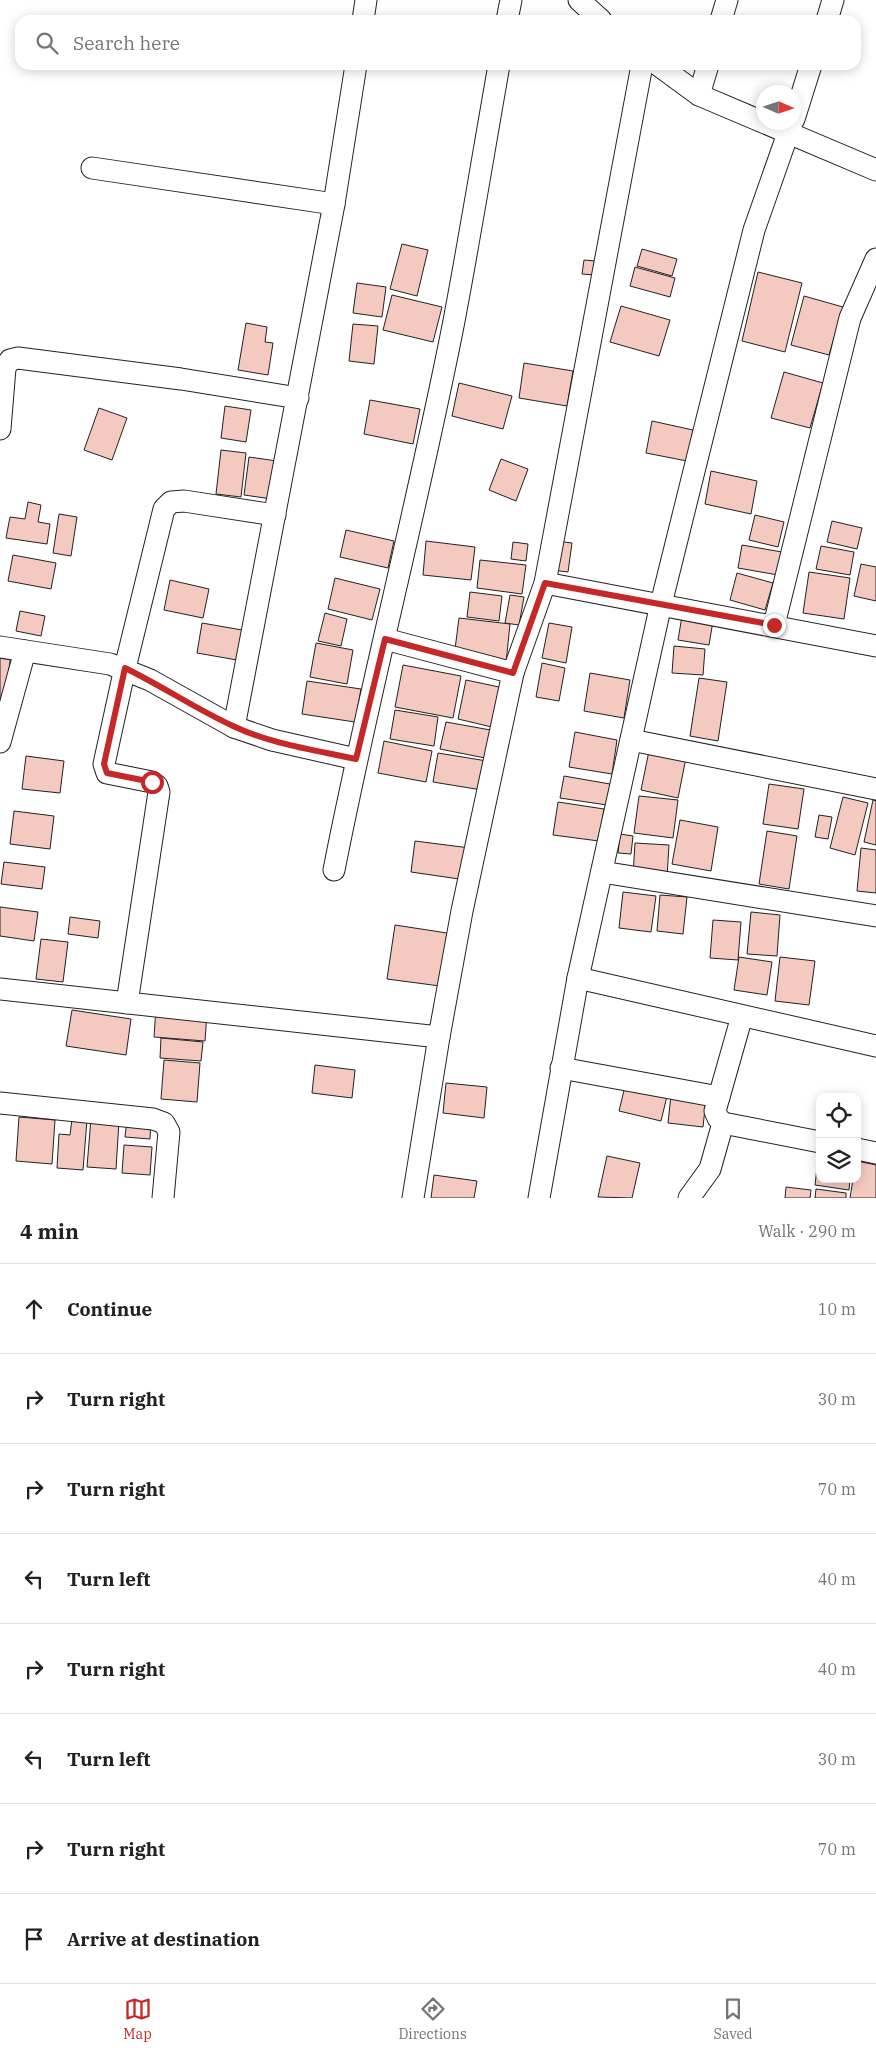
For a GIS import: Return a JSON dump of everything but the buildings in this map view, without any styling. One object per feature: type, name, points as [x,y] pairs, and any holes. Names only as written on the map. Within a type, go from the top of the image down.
[{"type":"street","points":[[364,15],[366,0]]},
{"type":"street","points":[[508,15],[510,0]]},
{"type":"street","points":[[579,0],[596,15]]},
{"type":"street","points":[[722,15],[727,0]]},
{"type":"street","points":[[828,15],[833,0]]},
{"type":"street","points":[[234,726],[334,204],[355,70]]},
{"type":"street","points":[[334,870],[356,759],[385,639],[454,321],[498,70]]},
{"type":"street","points":[[413,1198],[462,911],[513,673],[545,583],[641,70]]},
{"type":"street","points":[[665,70],[699,95],[756,114]]},
{"type":"street","points":[[699,95],[706,70]]},
{"type":"street","points":[[801,95],[809,70]]},
{"type":"street","points":[[539,1198],[578,978],[661,604],[751,239],[789,130]]},
{"type":"street","points":[[800,130],[876,170]]},
{"type":"street","points":[[92,168],[334,204]]},
{"type":"street","points":[[774,625],[850,318],[876,259]]},
{"type":"street","points":[[0,429],[5,368],[10,360],[18,358],[181,379],[298,398]]},
{"type":"street","points":[[127,1003],[159,792],[157,786],[152,782],[107,773],[104,764],[125,668],[164,509],[171,502],[184,501],[275,515]]},
{"type":"street","points":[[545,583],[774,625],[876,646]]},
{"type":"street","points":[[385,639],[513,673]]},
{"type":"street","points":[[0,647],[125,668],[234,726],[272,740],[356,759]]},
{"type":"street","points":[[0,742],[25,651]]},
{"type":"street","points":[[631,740],[876,789]]},
{"type":"street","points":[[602,872],[876,916]]},
{"type":"street","points":[[578,978],[876,1046]]},
{"type":"street","points":[[0,989],[439,1037]]},
{"type":"street","points":[[742,1016],[715,1111],[718,1118],[724,1123],[816,1141]]},
{"type":"street","points":[[561,1068],[719,1097]]},
{"type":"street","points":[[0,1103],[153,1119],[164,1123],[169,1132],[163,1198]]},
{"type":"street","points":[[689,1198],[710,1169],[724,1123]]},
{"type":"street","points":[[861,1150],[876,1153]]},
{"type":"route","points":[[152,782],[107,773],[105,769],[104,764],[125,668],[234,726],[272,740],[356,759],[385,639],[513,673],[545,583],[774,625]]}]
